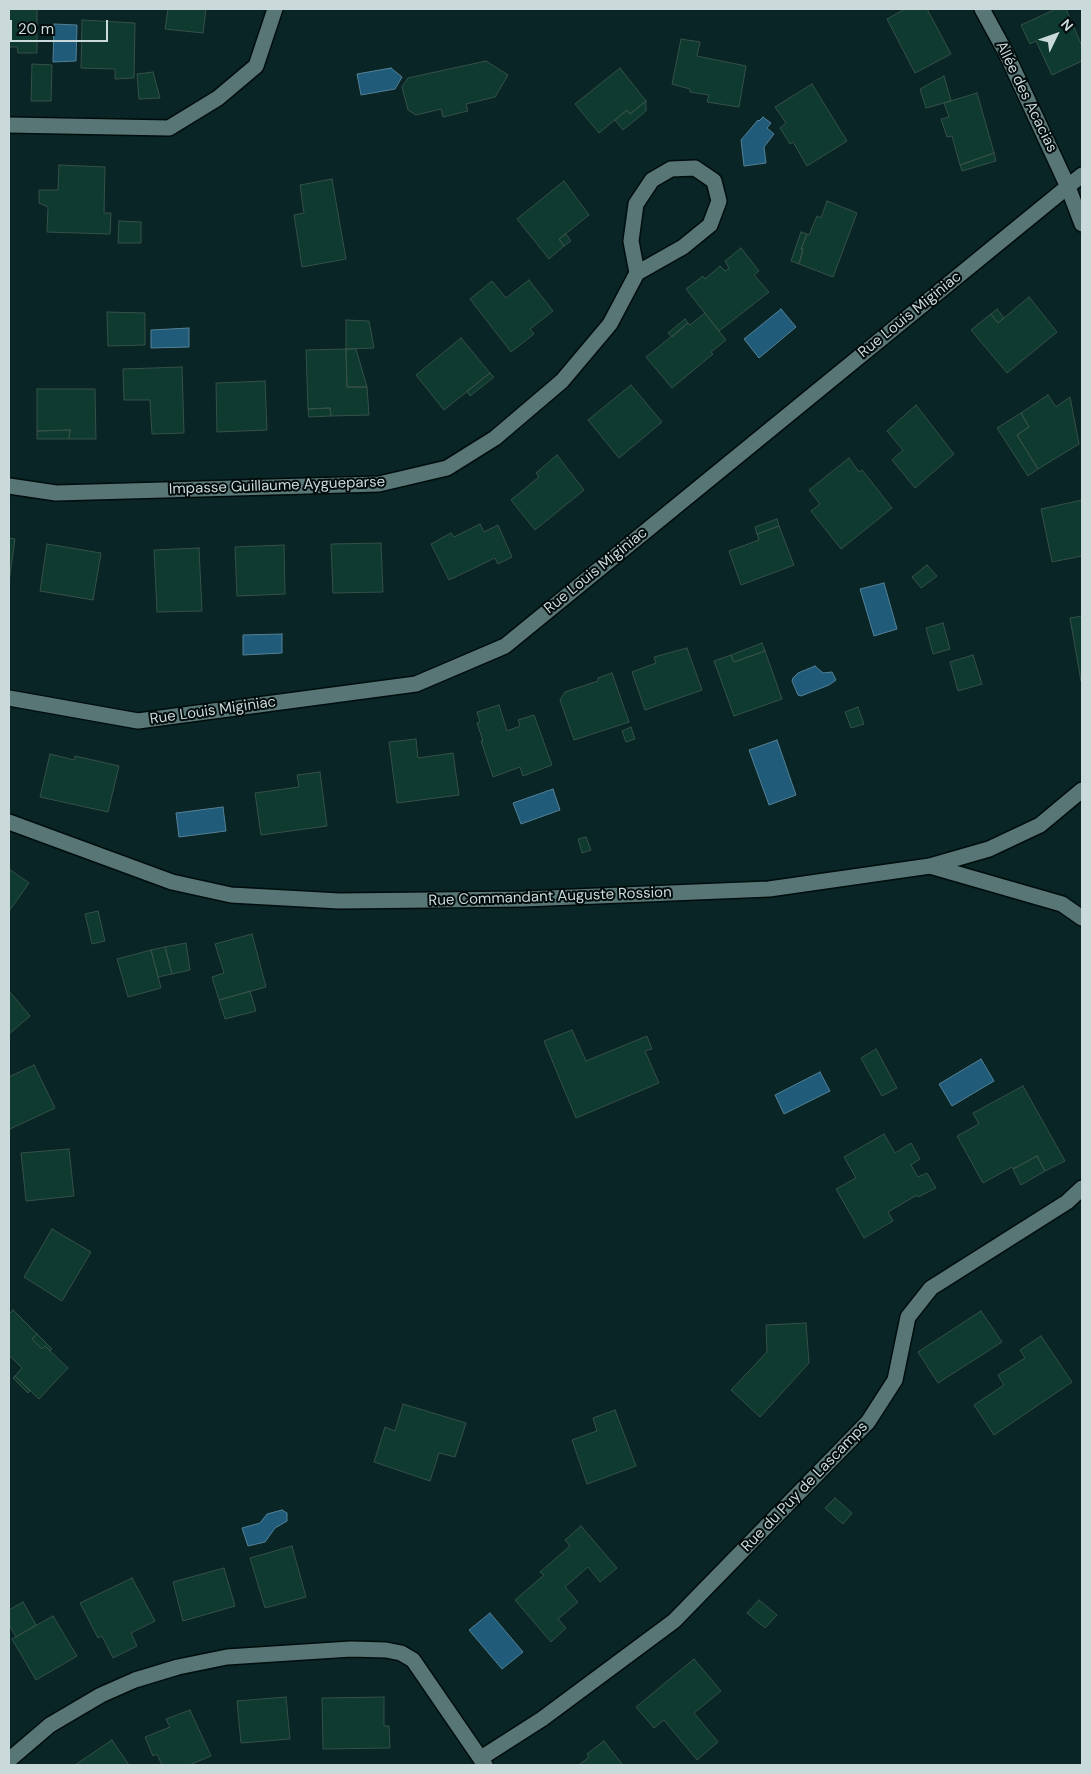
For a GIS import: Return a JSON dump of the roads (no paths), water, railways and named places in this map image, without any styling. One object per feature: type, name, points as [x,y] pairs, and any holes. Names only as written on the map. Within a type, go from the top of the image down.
[{"type":"street","points":[[9,126],[169,128],[218,98],[256,66],[275,9]]},
{"type":"street","name":"Allée des Acacias","points":[[982,9],[1006,53],[1068,187],[1082,224]]},
{"type":"street","points":[[695,168],[714,181],[719,201],[710,225],[683,246],[637,273],[631,241],[636,204],[652,180],[671,169],[695,168]]},
{"type":"street","name":"Rue Louis Miginiac","points":[[9,698],[138,721],[416,684],[505,646],[1082,175]]},
{"type":"street","name":"Impasse Guillaume Aygueparse","points":[[9,486],[56,493],[379,484],[446,468],[495,438],[562,381],[610,324],[637,273]]},
{"type":"street","name":"Rue Commandant Auguste Rossion","points":[[9,822],[172,882],[231,895],[339,901],[524,899],[769,889],[930,866],[989,849],[1040,825],[1082,790]]},
{"type":"street","points":[[930,866],[1062,904],[1082,918]]},
{"type":"street","name":"Rue du Puy de Lascamps","points":[[9,1760],[50,1725],[101,1695],[135,1680],[227,1657],[351,1649],[386,1650],[401,1653],[413,1660],[483,1761],[542,1720],[674,1621],[868,1422],[895,1380],[908,1317],[931,1288],[1067,1202],[1082,1188]]},
{"type":"water","points":[[54,24],[77,25],[76,61],[53,62]]},
{"type":"water","points":[[391,68],[402,77],[395,89],[361,95],[357,74]]},
{"type":"water","points":[[763,117],[771,123],[767,128],[774,134],[764,147],[766,163],[744,166],[741,140],[758,120]]},
{"type":"water","points":[[781,309],[796,327],[759,358],[744,339]]},
{"type":"water","points":[[189,328],[189,347],[151,348],[151,330]]},
{"type":"water","points":[[884,583],[897,629],[874,636],[860,589]]},
{"type":"water","points":[[282,634],[282,653],[243,655],[243,635]]},
{"type":"water","points":[[815,666],[823,673],[832,672],[836,680],[829,685],[801,696],[798,695],[792,681],[793,678],[798,673]]},
{"type":"water","points":[[777,740],[796,795],[769,805],[749,750]]},
{"type":"water","points":[[553,789],[560,810],[521,824],[513,803]]},
{"type":"water","points":[[223,807],[226,831],[179,837],[176,813]]},
{"type":"water","points":[[981,1059],[994,1081],[952,1106],[939,1084]]},
{"type":"water","points":[[820,1072],[830,1091],[784,1114],[775,1095]]},
{"type":"water","points":[[282,1510],[287,1513],[287,1521],[275,1528],[265,1542],[248,1546],[242,1528],[260,1523],[267,1514]]},
{"type":"water","points":[[490,1613],[523,1652],[502,1669],[469,1630]]}]
